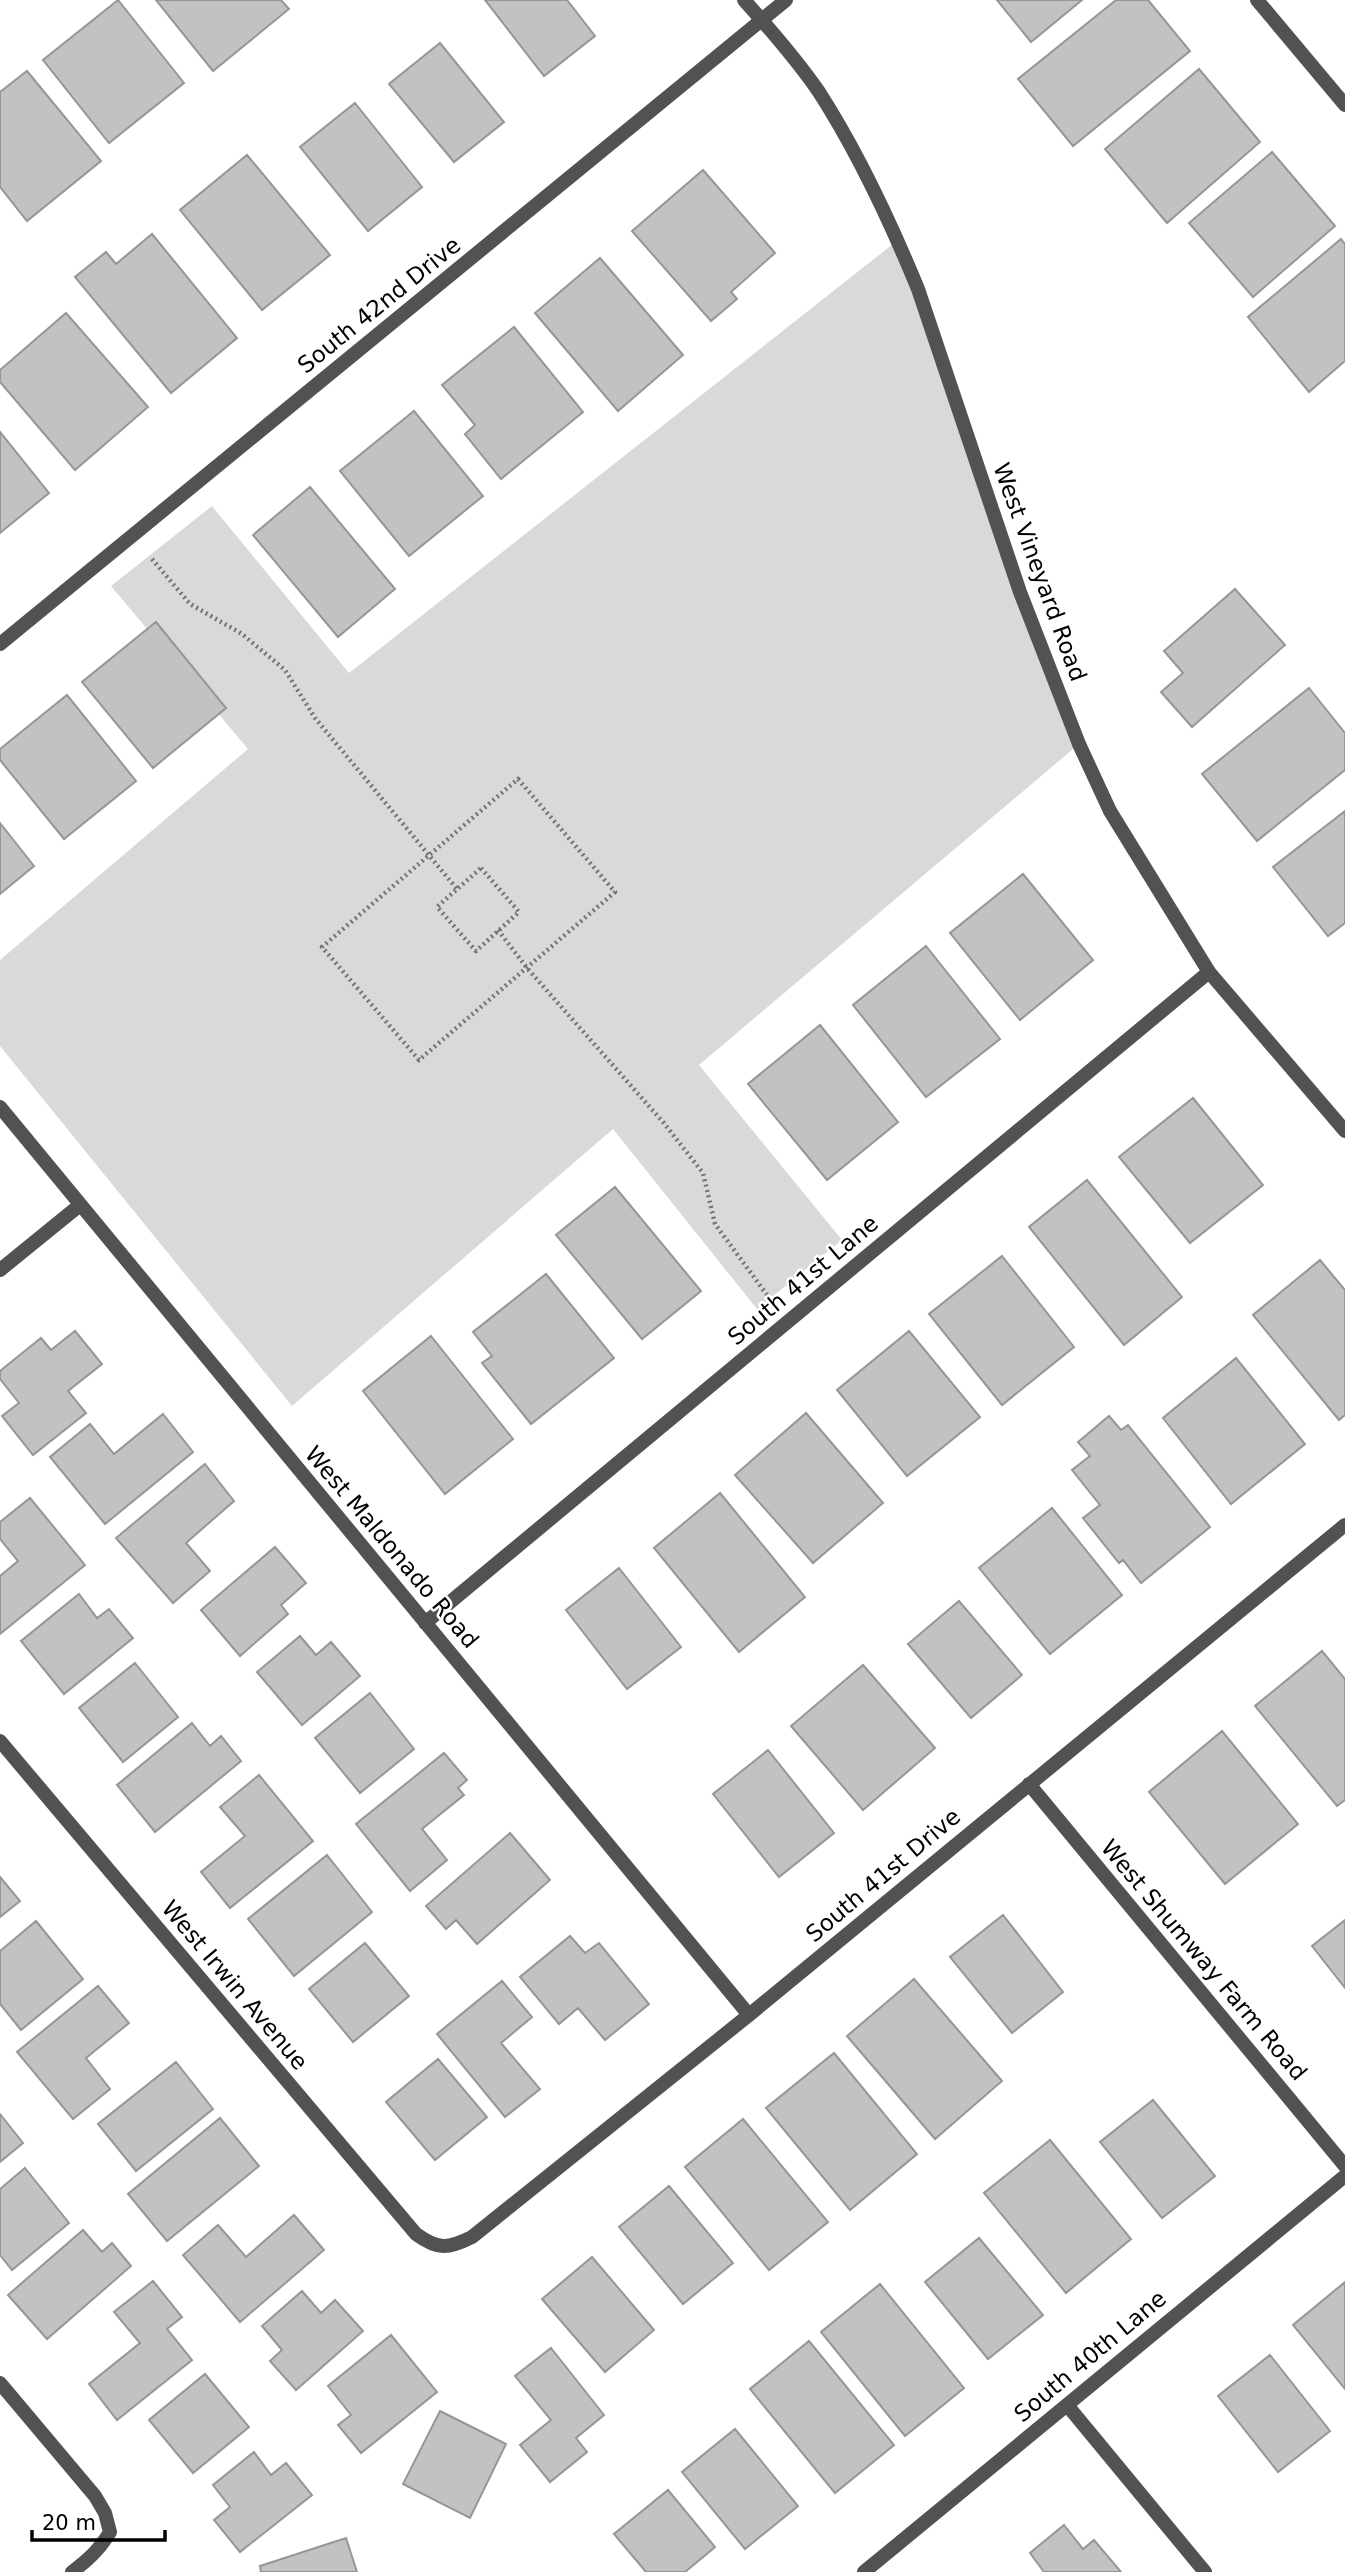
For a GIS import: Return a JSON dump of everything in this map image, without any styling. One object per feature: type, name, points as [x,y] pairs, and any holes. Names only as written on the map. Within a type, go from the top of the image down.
[{"type":"street","name":"West Vineyard Road","points":[[744,0],[818,91],[886,215],[918,289],[1020,593],[1079,744],[1110,811],[1209,972],[1345,1130]]},
{"type":"street","name":"South 42nd Drive","points":[[0,644],[786,0]]},
{"type":"street","points":[[1257,0],[1345,105]]},
{"type":"street","name":"South 41st Lane","points":[[425,1623],[1209,972]]},
{"type":"street","name":"West Maldonado Road","points":[[0,1107],[749,2015]]},
{"type":"street","points":[[0,1270],[80,1205]]},
{"type":"street","name":"South 41st Drive","points":[[443,2248],[472,2237],[749,2015],[1345,1525]]},
{"type":"street","name":"West Irwin Avenue","points":[[0,1741],[416,2234],[428,2243],[443,2248]]},
{"type":"street","name":"West Shumway Farm Road","points":[[1029,1784],[1345,2166]]},
{"type":"street","name":"South 40th Lane","points":[[864,2572],[1345,2176]]},
{"type":"street","points":[[0,2383],[95,2497],[105,2513],[110,2532],[96,2553],[72,2572]]},
{"type":"street","points":[[1067,2405],[1205,2572]]},
{"type":"path","points":[[134,534],[190,604],[242,634],[285,670],[315,718],[457,889]]},
{"type":"path","points":[[517,779],[615,892],[419,1060],[322,947],[428,856],[517,779]]},
{"type":"path","points":[[481,868],[519,912],[498,930],[476,950],[438,907],[481,868]]},
{"type":"path","points":[[498,930],[527,968],[663,1122],[703,1173],[715,1224],[769,1298],[792,1319]]},
{"type":"shaded area","points":[[898,240],[1079,744],[699,1065],[842,1240],[757,1309],[613,1129],[292,1406],[0,1046],[0,960],[248,749],[111,586],[212,506],[349,673]]},
{"type":"building","points":[[118,0],[184,83],[109,143],[43,60]]},
{"type":"building","points":[[156,0],[281,0],[289,9],[213,71]]},
{"type":"building","points":[[485,0],[567,0],[595,36],[544,76]]},
{"type":"building","points":[[997,0],[1082,0],[1031,42]]},
{"type":"building","points":[[1116,0],[1148,0],[1190,51],[1073,146],[1018,79]]},
{"type":"building","points":[[440,43],[504,122],[454,162],[389,84]]},
{"type":"building","points":[[1199,69],[1260,142],[1167,223],[1105,149]]},
{"type":"building","points":[[27,71],[101,161],[27,221],[0,187],[0,92]]},
{"type":"building","points":[[355,103],[422,187],[368,231],[300,147]]},
{"type":"building","points":[[1272,152],[1335,226],[1253,297],[1189,223]]},
{"type":"building","points":[[247,155],[330,255],[262,310],[180,210]]},
{"type":"building","points":[[703,170],[775,253],[731,292],[737,299],[711,321],[632,231]]},
{"type":"building","points":[[152,234],[237,338],[171,393],[75,277],[106,252],[116,264]]},
{"type":"building","points":[[1341,239],[1345,244],[1345,361],[1309,392],[1248,317]]},
{"type":"building","points":[[600,258],[683,355],[618,411],[535,313]]},
{"type":"building","points":[[66,313],[148,407],[75,470],[0,382],[0,370]]},
{"type":"building","points":[[514,327],[583,412],[501,479],[465,434],[475,425],[442,385]]},
{"type":"building","points":[[414,411],[483,496],[409,556],[340,471]]},
{"type":"building","points":[[0,432],[49,493],[0,533]]},
{"type":"building","points":[[310,487],[395,589],[338,637],[253,535]]},
{"type":"building","points":[[1235,589],[1285,645],[1192,727],[1161,692],[1183,673],[1164,651]]},
{"type":"building","points":[[156,622],[226,708],[153,768],[82,682]]},
{"type":"building","points":[[1309,688],[1345,733],[1345,770],[1257,841],[1202,774]]},
{"type":"building","points":[[67,695],[136,781],[64,839],[0,760],[0,749]]},
{"type":"building","points":[[1345,811],[1345,923],[1328,936],[1273,867]]},
{"type":"building","points":[[0,823],[34,866],[0,894]]},
{"type":"building","points":[[1023,874],[1093,960],[1020,1020],[950,933]]},
{"type":"building","points":[[926,946],[1000,1039],[926,1097],[853,1005]]},
{"type":"building","points":[[820,1025],[898,1122],[827,1180],[748,1084]]},
{"type":"building","points":[[1193,1098],[1263,1185],[1190,1243],[1119,1157]]},
{"type":"building","points":[[1087,1180],[1182,1297],[1124,1345],[1029,1227]]},
{"type":"building","points":[[615,1187],[701,1291],[642,1339],[556,1235]]},
{"type":"building","points":[[1002,1256],[1074,1347],[1002,1405],[929,1314]]},
{"type":"building","points":[[1320,1260],[1345,1290],[1345,1415],[1339,1420],[1253,1315]]},
{"type":"building","points":[[546,1274],[614,1358],[531,1424],[482,1363],[492,1356],[473,1332]]},
{"type":"building","points":[[75,1331],[102,1364],[68,1391],[86,1413],[33,1455],[2,1416],[19,1403],[0,1379],[0,1371],[41,1338],[51,1350]]},
{"type":"building","points":[[909,1331],[980,1417],[907,1476],[837,1390]]},
{"type":"building","points":[[431,1336],[513,1439],[445,1494],[363,1391]]},
{"type":"building","points":[[1236,1358],[1305,1444],[1231,1504],[1163,1418]]},
{"type":"building","points":[[806,1413],[883,1503],[813,1563],[735,1475]]},
{"type":"building","points":[[163,1414],[193,1452],[105,1524],[50,1457],[90,1424],[114,1454]]},
{"type":"building","points":[[1109,1416],[1121,1430],[1128,1425],[1210,1527],[1141,1583],[1123,1560],[1119,1563],[1083,1518],[1100,1505],[1072,1470],[1090,1456],[1078,1442]]},
{"type":"building","points":[[205,1464],[234,1501],[186,1543],[210,1571],[173,1603],[116,1538]]},
{"type":"building","points":[[720,1493],[805,1597],[739,1652],[654,1548]]},
{"type":"building","points":[[30,1498],[85,1565],[0,1634],[0,1576],[18,1561],[0,1539],[0,1522]]},
{"type":"building","points":[[1052,1508],[1122,1595],[1050,1654],[979,1568]]},
{"type":"building","points":[[275,1547],[306,1583],[281,1605],[288,1614],[240,1656],[201,1610]]},
{"type":"building","points":[[619,1568],[681,1647],[627,1689],[566,1610]]},
{"type":"building","points":[[79,1594],[97,1618],[109,1609],[133,1638],[64,1694],[21,1641]]},
{"type":"building","points":[[959,1601],[1022,1675],[971,1718],[908,1644]]},
{"type":"building","points":[[300,1636],[316,1655],[331,1642],[360,1676],[302,1725],[257,1672]]},
{"type":"building","points":[[1322,1651],[1345,1679],[1345,1800],[1337,1806],[1255,1706]]},
{"type":"building","points":[[135,1663],[178,1717],[123,1762],[79,1708]]},
{"type":"building","points":[[863,1665],[935,1748],[863,1810],[791,1726]]},
{"type":"building","points":[[370,1693],[414,1749],[360,1793],[315,1738]]},
{"type":"building","points":[[192,1723],[210,1746],[221,1736],[241,1761],[155,1832],[117,1785]]},
{"type":"building","points":[[1222,1731],[1298,1824],[1225,1884],[1149,1792]]},
{"type":"building","points":[[768,1750],[834,1833],[779,1877],[713,1794]]},
{"type":"building","points":[[444,1753],[467,1780],[458,1788],[464,1795],[422,1829],[447,1860],[410,1891],[356,1824]]},
{"type":"building","points":[[259,1775],[313,1841],[230,1908],[201,1872],[245,1836],[220,1807]]},
{"type":"building","points":[[510,1833],[550,1880],[477,1944],[456,1920],[446,1929],[426,1906]]},
{"type":"building","points":[[327,1855],[372,1912],[294,1976],[248,1919]]},
{"type":"building","points":[[0,1877],[20,1901],[0,1917]]},
{"type":"building","points":[[1003,1915],[1063,1992],[1012,2033],[950,1957]]},
{"type":"building","points":[[1345,1920],[1345,1988],[1312,1946]]},
{"type":"building","points":[[36,1921],[83,1979],[21,2030],[0,2004],[0,1951]]},
{"type":"building","points":[[570,1936],[585,1953],[599,1943],[649,2004],[605,2040],[578,2008],[559,2024],[520,1977]]},
{"type":"building","points":[[365,1943],[409,1996],[353,2042],[309,1989]]},
{"type":"building","points":[[914,1979],[1002,2081],[935,2139],[847,2036]]},
{"type":"building","points":[[502,1981],[532,2017],[501,2043],[540,2089],[505,2117],[437,2034]]},
{"type":"building","points":[[98,1986],[129,2023],[86,2058],[110,2089],[73,2119],[17,2052]]},
{"type":"building","points":[[834,2053],[917,2154],[850,2210],[766,2108]]},
{"type":"building","points":[[438,2059],[487,2117],[435,2160],[386,2102]]},
{"type":"building","points":[[176,2062],[213,2109],[136,2171],[98,2124]]},
{"type":"building","points":[[1153,2100],[1215,2176],[1162,2218],[1100,2142]]},
{"type":"building","points":[[0,2114],[23,2143],[0,2162]]},
{"type":"building","points":[[220,2118],[259,2166],[167,2241],[128,2194]]},
{"type":"building","points":[[743,2119],[828,2222],[769,2270],[685,2167]]},
{"type":"building","points":[[1050,2140],[1131,2239],[1066,2293],[984,2193]]},
{"type":"building","points":[[25,2168],[69,2223],[12,2270],[0,2255],[0,2189]]},
{"type":"building","points":[[669,2186],[733,2263],[683,2304],[619,2227]]},
{"type":"building","points":[[294,2215],[324,2250],[240,2322],[183,2255],[218,2225],[246,2257]]},
{"type":"building","points":[[83,2230],[102,2252],[112,2243],[131,2266],[47,2339],[8,2295]]},
{"type":"building","points":[[979,2238],[1043,2315],[988,2359],[925,2282]]},
{"type":"building","points":[[592,2257],[654,2330],[605,2372],[542,2299]]},
{"type":"building","points":[[153,2281],[182,2317],[167,2329],[192,2360],[117,2420],[89,2384],[140,2343],[114,2312]]},
{"type":"building","points":[[1345,2282],[1345,2389],[1293,2325]]},
{"type":"building","points":[[880,2284],[964,2388],[905,2436],[821,2332]]},
{"type":"building","points":[[302,2291],[321,2313],[335,2300],[363,2331],[296,2390],[270,2361],[282,2350],[262,2326]]},
{"type":"building","points":[[391,2335],[437,2392],[361,2453],[338,2425],[351,2415],[328,2386]]},
{"type":"building","points":[[809,2341],[894,2445],[835,2493],[750,2389]]},
{"type":"building","points":[[551,2348],[604,2415],[576,2438],[587,2452],[550,2482],[520,2445],[551,2420],[515,2376]]},
{"type":"building","points":[[1270,2355],[1330,2431],[1278,2472],[1218,2396]]},
{"type":"building","points":[[205,2374],[249,2427],[193,2473],[149,2420]]},
{"type":"building","points":[[440,2411],[506,2444],[470,2518],[403,2484]]},
{"type":"building","points":[[735,2429],[798,2506],[745,2549],[682,2472]]},
{"type":"building","points":[[254,2452],[271,2475],[286,2463],[312,2495],[240,2552],[214,2520],[230,2507],[213,2485]]},
{"type":"building","points":[[668,2490],[715,2547],[685,2572],[646,2572],[614,2534]]},
{"type":"building","points":[[1064,2525],[1083,2549],[1094,2540],[1121,2572],[1044,2572],[1030,2553]]},
{"type":"building","points":[[346,2538],[357,2572],[261,2572],[260,2566]]}]
